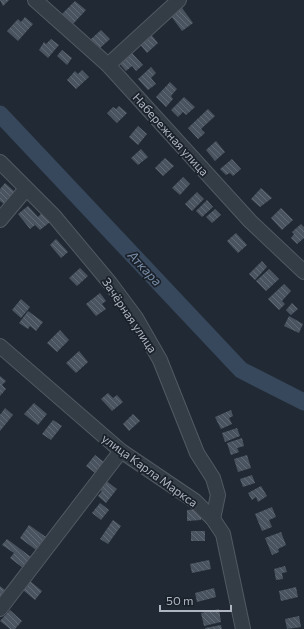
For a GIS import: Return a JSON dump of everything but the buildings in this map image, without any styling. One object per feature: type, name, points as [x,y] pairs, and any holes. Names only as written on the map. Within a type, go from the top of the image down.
[{"type":"street","name":"Набережная улица","points":[[35,0],[108,65],[250,221],[304,272]]},
{"type":"street","points":[[108,65],[179,0]]},
{"type":"street","name":"Зачёрная улица","points":[[0,162],[54,216],[110,283],[136,318],[160,360],[197,453],[213,478],[218,495],[213,519]]},
{"type":"street","points":[[0,220],[26,189]]},
{"type":"street","name":"улица Карла Маркса","points":[[0,346],[121,451],[195,501],[213,519],[223,534],[242,629]]},
{"type":"street","points":[[0,609],[121,451]]},
{"type":"waterway","name":"Аткара","points":[[0,114],[241,370],[304,402]]}]
